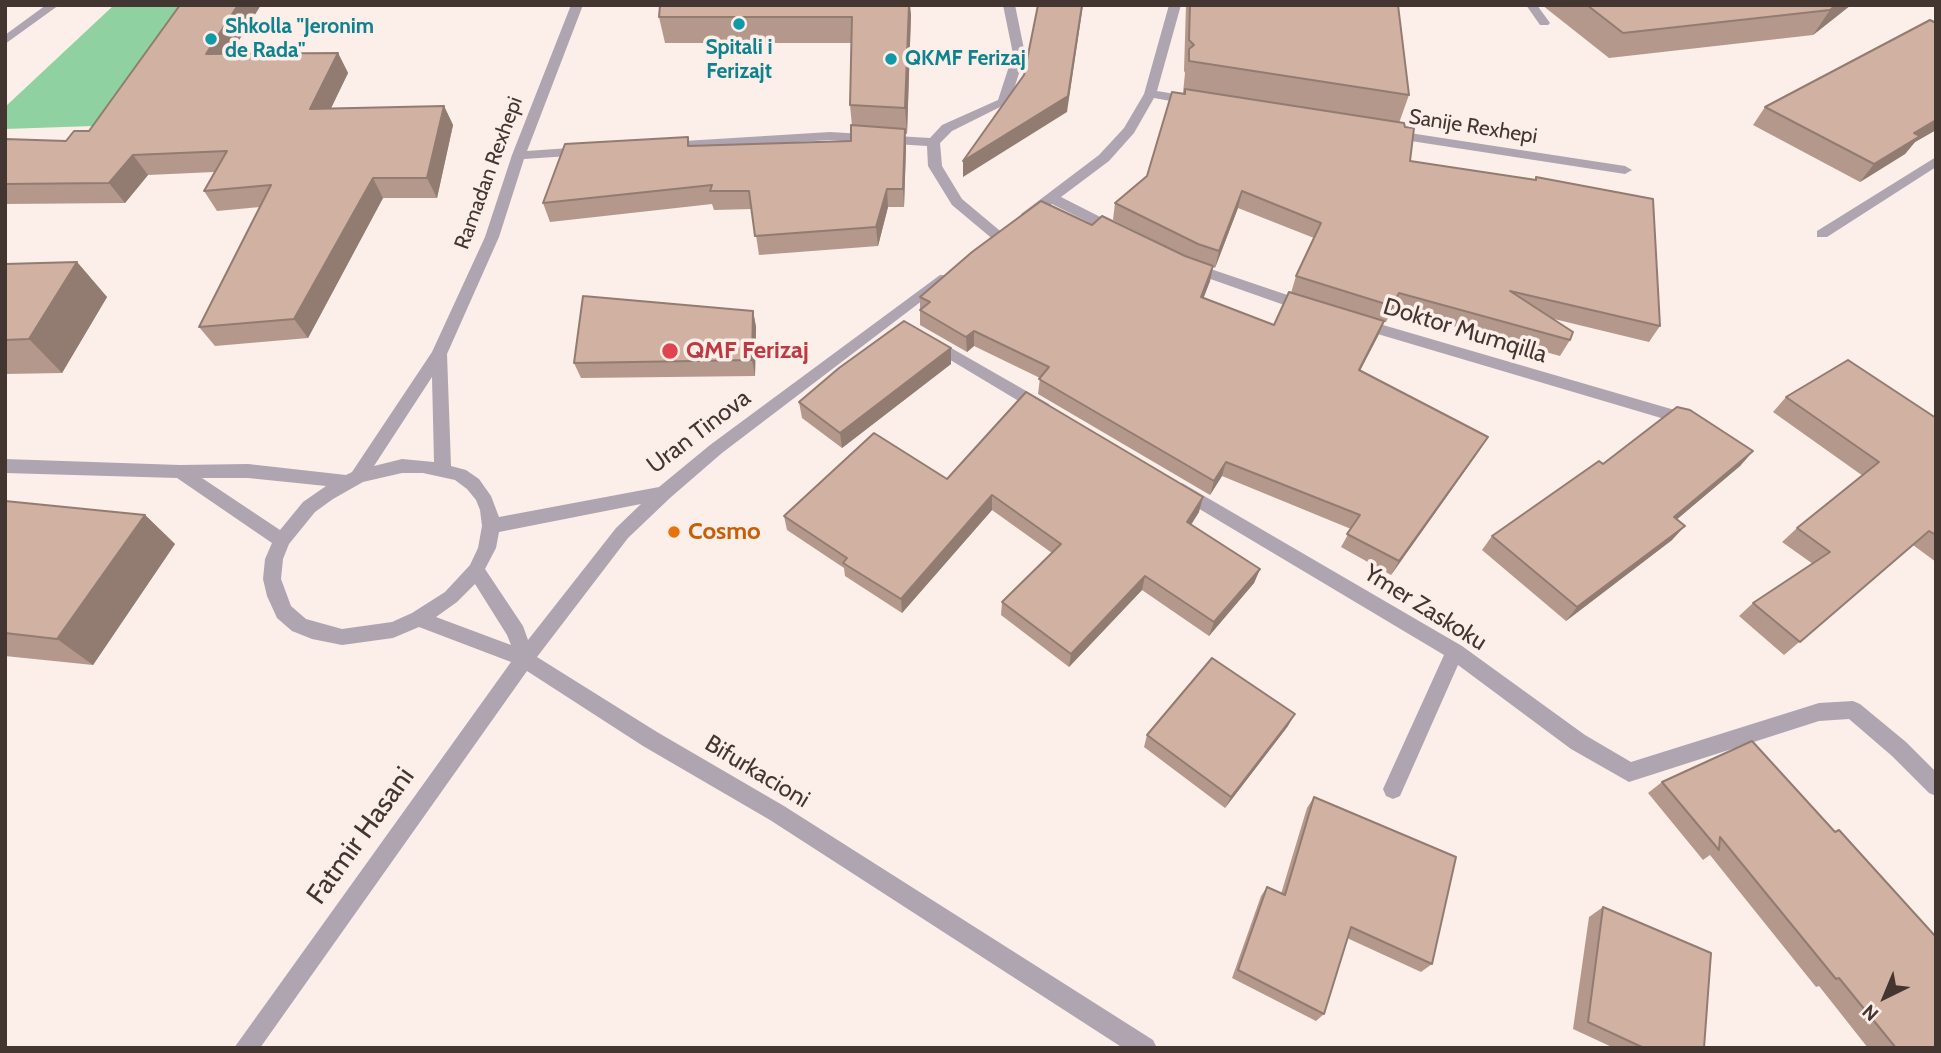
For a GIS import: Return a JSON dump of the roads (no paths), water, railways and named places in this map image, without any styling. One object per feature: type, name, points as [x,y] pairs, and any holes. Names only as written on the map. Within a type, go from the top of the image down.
[{"type":"street","points":[[5,41],[54,5]]},
{"type":"street","name":"Ramadan Rexhepi","points":[[352,480],[439,354],[492,237],[519,155],[577,5]]},
{"type":"street","points":[[654,147],[830,136],[933,142],[947,128],[1004,102],[1020,54],[1009,5]]},
{"type":"street","points":[[933,142],[935,166],[957,202],[995,242],[1104,158],[1129,130],[1150,93],[1175,5]]},
{"type":"street","points":[[1531,5],[1544,23]]},
{"type":"street","points":[[1150,93],[1205,103]]},
{"type":"street","name":"Sanije Rexhepi","points":[[1382,132],[1625,170]]},
{"type":"street","points":[[519,155],[600,150]]},
{"type":"street","points":[[1822,234],[1936,161]]},
{"type":"street","points":[[1050,197],[1130,238]]},
{"type":"street","name":"Doktor Mumqilla","points":[[1177,261],[1337,316],[1678,418]]},
{"type":"street","name":"Uran Tinova","points":[[491,526],[664,493],[716,449],[904,325],[957,270]]},
{"type":"street","points":[[904,325],[1060,417]]},
{"type":"street","name":"Ramadan Rexhepi","points":[[439,354],[443,469]]},
{"type":"street","name":"Ramadan Rexhepi","points":[[5,466],[180,472],[248,471],[352,480]]},
{"type":"street","name":"Ramadan Rexhepi","points":[[402,466],[443,469],[460,475],[473,484],[489,510],[491,526],[487,548],[476,570],[452,597],[419,619],[393,630],[342,637],[319,633],[299,625],[285,612],[275,596],[272,579],[274,559],[282,540],[309,507],[352,480],[402,466]]},
{"type":"street","points":[[180,472],[282,540]]},
{"type":"street","name":"Ymer Zaskoku","points":[[1167,481],[1455,652],[1578,742],[1629,772],[1819,712],[1853,710],[1899,749],[1936,786]]},
{"type":"street","points":[[524,659],[622,533],[664,493]]},
{"type":"street","points":[[476,570],[516,632],[524,659]]},
{"type":"street","name":"Bifurkacioni","points":[[419,619],[524,659],[650,738],[778,813],[1145,1048]]},
{"type":"street","points":[[1393,789],[1455,652]]},
{"type":"street","name":"Fatmir Hasani","points":[[246,1048],[524,659]]},
{"type":"place","name":"Spitali i Ferizajt","points":[[739,24]]},
{"type":"place","name":"Shkolla \"Jeronim de Rada\"","points":[[211,39]]},
{"type":"place","name":"QKMF Ferizaj","points":[[891,59]]},
{"type":"place","name":"QMF Ferizaj","points":[[670,351]]},
{"type":"place","name":"Cosmo","points":[[674,532]]}]
